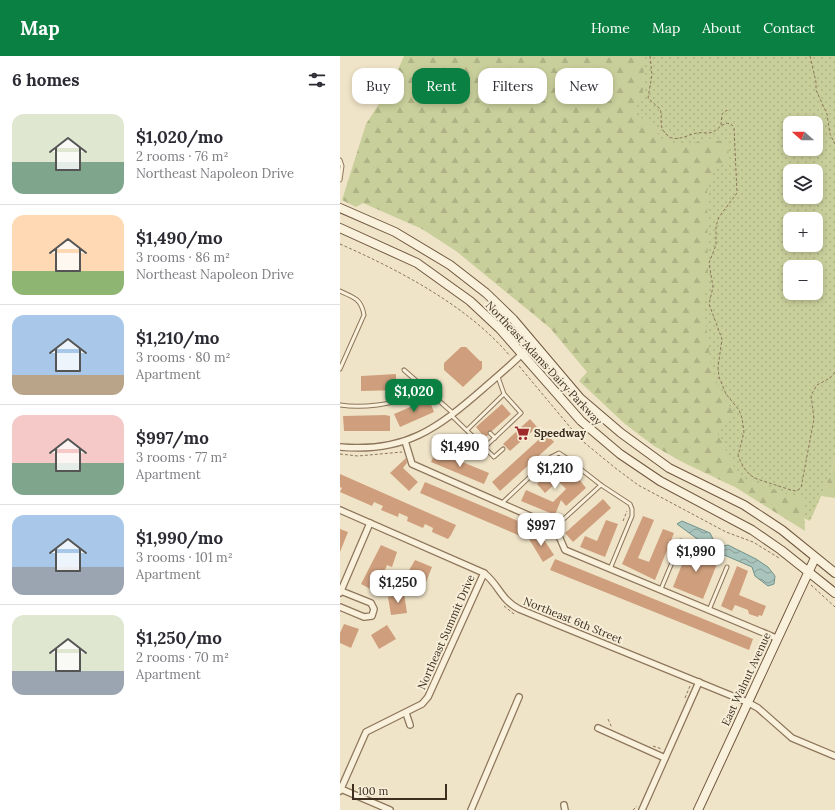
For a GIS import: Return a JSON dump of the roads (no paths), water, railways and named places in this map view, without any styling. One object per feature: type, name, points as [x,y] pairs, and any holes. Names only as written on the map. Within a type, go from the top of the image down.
[{"type":"main road","name":"Northeast Adams Dairy Parkway","points":[[340,208],[396,232],[450,266],[486,293],[512,319],[580,398],[621,433],[669,468],[744,505],[782,530],[835,573]]},
{"type":"main road","name":"Northeast Adams Dairy Parkway","points":[[340,228],[417,263],[470,301],[500,329],[581,421],[620,454],[660,481],[752,530],[835,594]]},
{"type":"main road","name":"East Walnut Avenue","points":[[698,810],[776,638],[815,558]]},
{"type":"street","points":[[340,447],[375,448],[415,438],[432,429],[453,415],[522,355],[533,343]]},
{"type":"street","points":[[405,441],[412,464],[555,527],[565,550],[776,638]]},
{"type":"street","name":"Northeast 6th Street","points":[[340,510],[484,573],[494,580],[502,596],[512,606],[747,702],[758,708],[792,738],[835,756]]},
{"type":"street","points":[[340,607],[364,617],[372,616],[374,609],[371,603],[340,592],[370,523]]},
{"type":"street","name":"Northeast Summit Drive","points":[[340,790],[366,732],[391,718],[422,704],[433,690],[484,573]]},
{"type":"street","points":[[642,810],[699,682]]},
{"type":"street","points":[[471,810],[519,697]]},
{"type":"street","points":[[406,712],[410,725]]},
{"type":"street","points":[[598,728],[665,758]]},
{"type":"street","points":[[340,790],[390,810]]},
{"type":"lane","points":[[340,160],[342,166],[340,180]]},
{"type":"lane","points":[[340,291],[358,300],[362,306],[364,315],[340,369]]},
{"type":"lane","points":[[404,370],[453,415],[494,457],[503,449]]},
{"type":"lane","points":[[484,448],[521,413],[504,394],[498,376]]},
{"type":"lane","points":[[340,404],[356,406],[393,402],[411,393],[419,383]]},
{"type":"lane","points":[[467,430],[487,414],[492,406],[504,394]]},
{"type":"lane","points":[[492,406],[495,409]]},
{"type":"lane","points":[[505,420],[509,424]]},
{"type":"lane","points":[[498,426],[502,430]]},
{"type":"lane","points":[[490,433],[495,438]]},
{"type":"lane","points":[[502,503],[551,457],[559,453],[601,485],[630,504],[632,516],[610,569]]},
{"type":"lane","points":[[555,527],[601,485]]},
{"type":"lane","points":[[661,590],[681,541]]},
{"type":"lane","points":[[709,610],[727,567]]},
{"type":"water","points":[[682,521],[710,533],[713,539],[707,546],[677,524]]},
{"type":"water","points":[[728,545],[756,559],[768,567],[775,576],[774,584],[768,586],[755,576],[752,567],[722,554],[723,546]]},
{"type":"place","name":"Speedway","points":[[522,433]]}]
